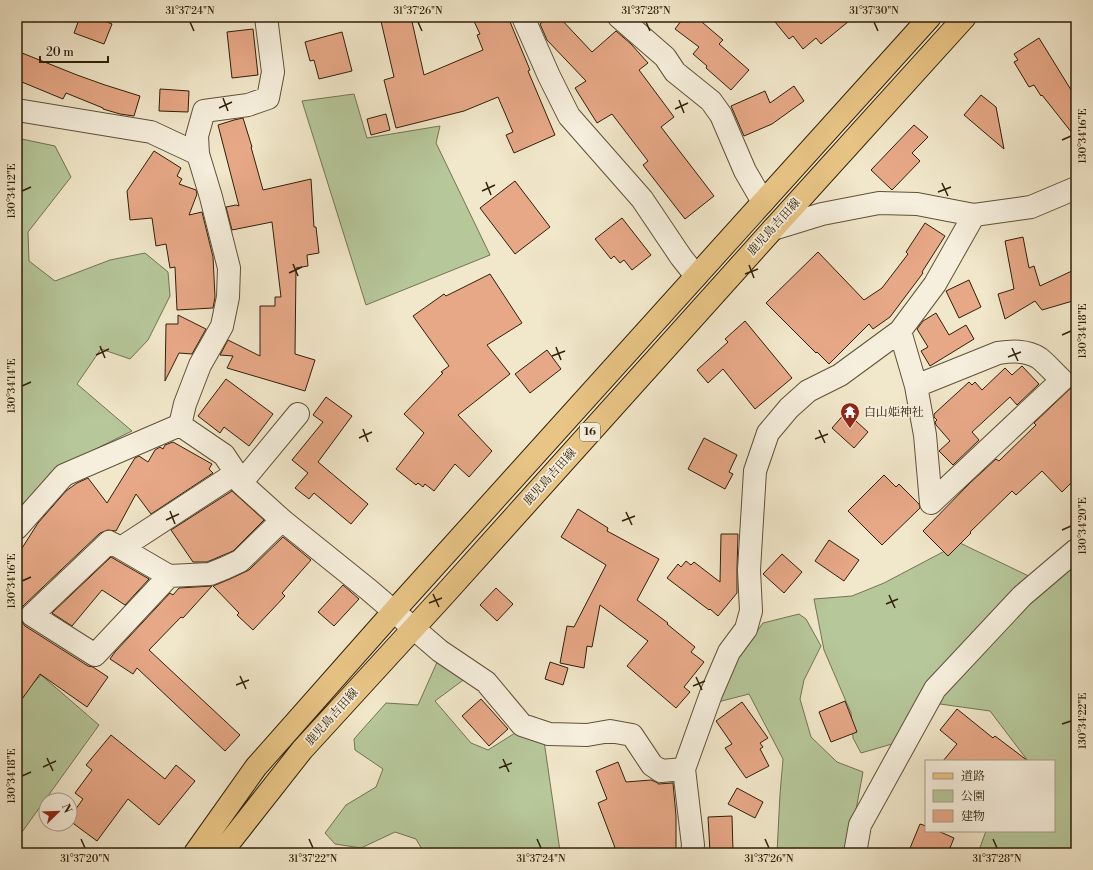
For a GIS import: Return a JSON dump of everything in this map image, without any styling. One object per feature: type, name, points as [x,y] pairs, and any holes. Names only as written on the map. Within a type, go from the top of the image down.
[{"type":"main road","name":"鹿児島吉田線","points":[[195,853],[256,767],[394,611],[930,17]]},
{"type":"main road","name":"鹿児島吉田線","points":[[221,853],[302,750],[444,595],[965,17]]},
{"type":"street","points":[[180,425],[185,404],[200,365],[222,326],[228,297],[230,268],[198,154],[197,136],[204,111],[248,105],[268,98],[273,72],[266,17]]},
{"type":"street","points":[[523,17],[549,76],[569,116],[642,200],[680,257],[696,276]]},
{"type":"street","points":[[618,17],[665,57],[675,72],[711,101],[721,115],[745,171],[763,202]]},
{"type":"street","points":[[17,110],[151,132],[198,154]]},
{"type":"street","points":[[773,229],[822,214],[879,203],[917,204],[974,215],[1031,206],[1076,188]]},
{"type":"street","points":[[692,853],[693,845],[684,769],[710,694],[729,652],[746,629],[751,611],[749,570],[755,471],[768,433],[789,408],[808,391],[840,375],[900,331],[935,284],[974,215]]},
{"type":"street","points":[[900,331],[916,386],[925,435],[931,503],[1062,380],[1039,358],[1021,351],[1011,351],[998,353],[916,386]]},
{"type":"street","points":[[121,548],[238,478],[298,414]]},
{"type":"street","points":[[180,425],[224,455],[238,478],[282,520],[369,590],[440,651],[486,682],[522,725],[549,734],[587,735],[610,731],[632,735],[652,765],[661,771],[684,769]]},
{"type":"street","points":[[17,528],[64,476],[180,425]]},
{"type":"street","points":[[168,576],[95,656],[32,615],[109,542],[168,576],[210,574],[240,561],[282,520]]},
{"type":"street","points":[[854,853],[860,825],[935,689],[1022,596],[1076,550]]},
{"type":"green space","points":[[354,94],[367,138],[440,126],[436,143],[490,255],[366,305],[302,101]]},
{"type":"green space","points":[[17,138],[55,146],[71,177],[28,232],[29,261],[55,281],[110,260],[145,253],[168,272],[170,296],[148,340],[130,359],[101,349],[77,384],[132,431],[53,470],[17,514]]},
{"type":"green space","points":[[960,543],[1037,580],[1076,547],[1076,853],[978,853],[986,832],[1055,832],[1055,760],[1027,760],[990,711],[933,703],[892,744],[861,753],[853,738],[851,713],[824,650],[814,599],[852,596],[884,583]]},
{"type":"green space","points":[[799,614],[806,619],[821,646],[804,680],[800,699],[811,737],[837,762],[863,772],[848,853],[777,853],[783,759],[749,694],[714,703],[724,677],[763,623]]},
{"type":"green space","points":[[438,660],[470,675],[435,701],[471,743],[488,750],[515,733],[544,741],[560,851],[559,853],[424,853],[416,839],[395,832],[361,848],[335,844],[325,833],[346,805],[376,787],[383,769],[355,750],[354,739],[386,703],[418,705]]},
{"type":"green space","points":[[41,675],[99,725],[51,792],[38,792],[38,810],[17,839],[17,700]]},
{"type":"building","points":[[80,17],[95,17],[112,24],[104,44],[74,33]]},
{"type":"building","points":[[380,17],[411,17],[424,75],[483,50],[477,35],[480,34],[472,17],[508,17],[530,70],[528,71],[555,135],[514,153],[506,135],[513,132],[498,97],[464,111],[396,128],[384,80],[394,77]]},
{"type":"building","points":[[548,17],[559,17],[592,52],[616,31],[631,44],[648,63],[639,70],[674,117],[661,127],[714,196],[685,219],[643,165],[648,161],[612,114],[597,123],[575,88],[586,81],[547,40],[540,24]]},
{"type":"building","points":[[684,17],[696,17],[723,40],[719,44],[749,70],[731,90],[706,68],[707,66],[693,54],[699,47],[675,29]]},
{"type":"building","points":[[771,17],[854,17],[821,44],[816,38],[803,49],[793,36],[789,39]]},
{"type":"building","points":[[253,29],[258,75],[232,78],[227,32]]},
{"type":"building","points":[[342,32],[352,71],[319,79],[314,60],[310,61],[305,42]]},
{"type":"building","points":[[1039,38],[1076,98],[1076,138],[1042,95],[1041,96],[1034,85],[1029,87],[1014,62],[1018,60],[1014,54]]},
{"type":"building","points":[[17,51],[77,75],[140,96],[134,116],[103,109],[66,93],[63,99],[17,80]]},
{"type":"building","points":[[794,86],[804,101],[772,124],[744,136],[731,106],[765,91],[770,103]]},
{"type":"building","points":[[160,89],[189,91],[188,112],[159,111]]},
{"type":"building","points":[[981,95],[996,107],[1004,149],[964,115]]},
{"type":"building","points":[[386,114],[390,130],[371,135],[367,119]]},
{"type":"building","points":[[243,118],[263,190],[311,179],[314,227],[316,227],[319,253],[307,255],[308,266],[296,268],[295,354],[315,360],[305,391],[227,368],[233,356],[220,355],[228,340],[260,356],[260,306],[275,306],[275,297],[281,297],[272,222],[232,230],[226,207],[236,205],[239,206],[218,125]]},
{"type":"building","points":[[914,125],[928,137],[912,153],[920,161],[892,190],[871,170]]},
{"type":"building","points":[[154,151],[181,168],[177,176],[182,179],[179,184],[196,190],[197,194],[189,215],[202,212],[213,257],[215,297],[213,308],[177,310],[175,267],[170,268],[166,244],[156,246],[152,218],[130,220],[127,191]]},
{"type":"building","points":[[515,181],[550,227],[515,254],[480,208]]},
{"type":"building","points":[[622,218],[651,255],[632,270],[624,260],[620,263],[614,256],[611,259],[595,239]]},
{"type":"building","points":[[925,223],[945,236],[922,272],[923,273],[890,317],[873,329],[869,324],[829,364],[766,303],[818,252],[864,300],[882,288],[908,254],[906,252]]},
{"type":"building","points":[[1023,237],[1029,268],[1034,266],[1040,286],[1076,269],[1076,300],[1042,310],[1035,301],[1005,319],[998,294],[1014,289],[1005,241]]},
{"type":"building","points":[[490,274],[522,323],[487,345],[510,374],[458,415],[492,451],[469,477],[455,464],[434,491],[425,484],[423,487],[418,483],[416,485],[396,469],[424,433],[404,414],[443,373],[441,372],[449,366],[413,316],[444,294],[446,296]]},
{"type":"building","points":[[969,280],[981,307],[959,318],[946,291]]},
{"type":"building","points":[[936,313],[949,335],[966,325],[974,339],[930,366],[921,351],[928,347],[917,329],[923,321]]},
{"type":"building","points":[[178,315],[206,329],[192,354],[179,353],[165,381],[166,324],[178,324]]},
{"type":"building","points":[[745,321],[792,378],[755,409],[723,369],[708,383],[697,370],[728,342],[725,339]]},
{"type":"building","points":[[547,350],[561,369],[530,393],[515,374]]},
{"type":"building","points":[[1022,366],[1039,384],[1017,405],[1010,397],[972,432],[979,440],[953,465],[939,451],[950,441],[936,425],[935,422],[937,420],[934,417],[934,414],[969,382],[972,385],[975,382],[982,390],[1005,368],[1012,375]]},
{"type":"building","points":[[226,379],[273,414],[249,446],[224,427],[220,433],[198,416]]},
{"type":"building","points":[[1076,383],[1076,478],[1062,492],[1042,471],[1016,495],[1012,491],[948,556],[923,531],[996,459],[999,461],[1036,425],[1034,423]]},
{"type":"building","points":[[326,397],[352,416],[318,462],[368,504],[351,524],[314,493],[309,499],[295,488],[308,473],[292,460],[323,422],[313,415]]},
{"type":"building","points":[[846,412],[868,432],[854,448],[832,428]]},
{"type":"building","points":[[704,438],[737,455],[729,472],[733,474],[725,489],[688,469]]},
{"type":"building","points":[[173,442],[212,464],[209,469],[213,473],[151,514],[136,494],[116,531],[108,530],[100,533],[23,606],[20,612],[20,619],[25,626],[108,677],[87,707],[40,674],[17,706],[17,556],[38,523],[66,491],[77,483],[88,478],[107,503],[135,458],[139,456],[148,462],[155,450],[160,447],[163,449],[165,445]]},
{"type":"building","points":[[884,475],[896,487],[899,484],[919,504],[920,508],[882,545],[848,511]]},
{"type":"building","points":[[232,491],[264,520],[233,551],[207,562],[193,562],[171,530]]},
{"type":"building","points":[[578,509],[608,528],[607,531],[659,559],[637,600],[668,623],[667,624],[695,647],[691,652],[704,662],[684,687],[690,692],[676,708],[627,666],[648,641],[600,605],[592,647],[587,646],[584,668],[560,663],[567,626],[574,627],[606,565],[561,537]]},
{"type":"building","points":[[721,534],[738,534],[737,593],[718,616],[667,578],[678,564],[681,567],[686,561],[691,565],[694,562],[720,582]]},
{"type":"building","points":[[283,537],[311,560],[282,593],[285,596],[253,630],[237,615],[239,613],[213,586],[249,570]]},
{"type":"building","points":[[829,540],[859,560],[844,581],[815,561]]},
{"type":"building","points":[[782,554],[802,572],[784,593],[763,574]]},
{"type":"building","points":[[111,557],[149,579],[125,605],[102,590],[72,626],[52,613]]},
{"type":"building","points":[[343,585],[359,599],[334,626],[318,612]]},
{"type":"building","points":[[212,586],[183,618],[181,617],[149,650],[240,735],[225,751],[137,668],[133,674],[110,659],[170,593],[173,595],[179,588]]},
{"type":"building","points":[[496,588],[513,604],[497,621],[480,605]]},
{"type":"building","points":[[550,662],[568,668],[563,685],[545,679]]},
{"type":"building","points":[[481,699],[508,729],[489,746],[462,716]]},
{"type":"building","points":[[845,701],[857,732],[831,742],[819,712]]},
{"type":"building","points":[[742,702],[768,738],[760,743],[763,747],[760,749],[769,766],[746,778],[725,748],[732,744],[716,721]]},
{"type":"building","points":[[957,709],[993,738],[995,736],[1027,760],[944,760],[957,744],[940,730]]},
{"type":"building","points":[[111,735],[165,779],[176,765],[195,781],[159,825],[128,799],[97,841],[78,827],[78,806],[83,799],[78,795],[78,792],[76,792],[92,770],[86,765]]},
{"type":"building","points":[[618,762],[626,782],[651,780],[658,784],[673,783],[676,816],[676,853],[617,853],[598,803],[607,799],[596,771]]},
{"type":"building","points":[[737,788],[763,802],[755,818],[728,804]]},
{"type":"building","points":[[732,816],[733,851],[710,852],[708,817]]},
{"type":"building","points":[[920,824],[925,826],[925,832],[940,832],[954,838],[948,853],[908,853]]},
{"type":"place","name":"白山姫神社","points":[[850,429]]}]
